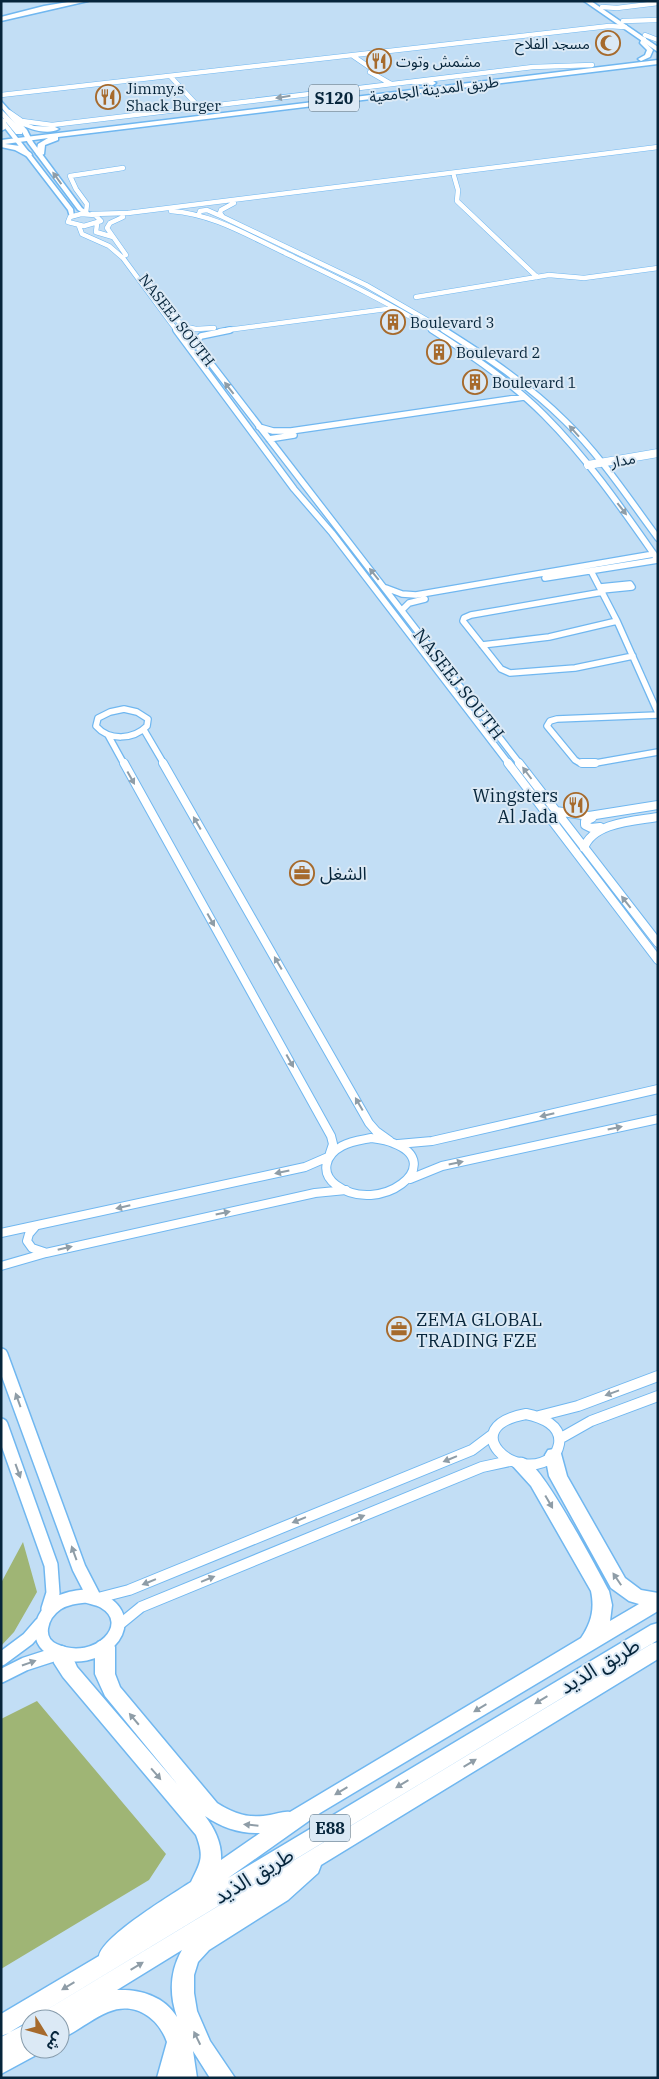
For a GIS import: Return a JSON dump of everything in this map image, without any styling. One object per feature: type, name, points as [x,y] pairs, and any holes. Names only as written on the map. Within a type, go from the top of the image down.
[{"type":"highway","points":[[558,1446],[558,1476],[618,1583],[636,1596],[658,1601]]},
{"type":"highway","points":[[515,1462],[537,1480],[600,1591],[603,1615],[597,1630],[588,1644]]},
{"type":"highway","points":[[105,1647],[105,1674],[112,1691],[210,1809],[233,1822],[260,1826],[288,1820],[313,1807],[658,1601]]},
{"type":"highway","name":"طريق الذيد","points":[[1,2026],[658,1630]]},
{"type":"highway","name":"طريق الذيد","points":[[67,2009],[658,1649]]},
{"type":"highway","points":[[60,1653],[70,1672],[206,1835],[212,1859],[204,1879],[195,1890]]},
{"type":"highway","points":[[102,1966],[123,1940],[313,1807]]},
{"type":"highway","points":[[224,2078],[201,2048],[187,2014],[182,1978],[185,1963],[194,1949],[201,1943],[292,1885],[312,1866],[319,1855]]},
{"type":"highway","points":[[70,2023],[104,2004],[126,2000],[137,2000],[157,2009],[171,2024],[178,2039],[186,2078]]},
{"type":"highway","points":[[1,2049],[20,2038]]},
{"type":"highway","points":[[168,2078],[173,2065],[178,2039]]},
{"type":"highway","points":[[1,2064],[20,2053]]},
{"type":"main road","points":[[1,18],[31,8],[68,1]]},
{"type":"main road","points":[[1,18],[86,1]]},
{"type":"main road","points":[[587,1],[658,44]]},
{"type":"main road","points":[[594,1],[624,24]]},
{"type":"main road","points":[[644,37],[658,50]]},
{"type":"main road","points":[[638,62],[648,56],[650,50],[643,43],[644,37]]},
{"type":"main road","points":[[638,62],[658,61]]},
{"type":"main road","points":[[600,69],[608,66],[658,61]]},
{"type":"main road","name":"طريق المدينة الجامعية","points":[[1,141],[60,129],[638,62]]},
{"type":"main road","name":"طريق المدينة الجامعية","points":[[22,136],[69,134],[600,69],[638,62]]},
{"type":"main road","points":[[413,82],[453,83]]},
{"type":"main road","points":[[342,97],[357,93],[368,87]]},
{"type":"main road","points":[[1,103],[22,136]]},
{"type":"main road","points":[[166,118],[182,114],[194,107]]},
{"type":"main road","points":[[5,112],[18,122],[37,128],[60,129]]},
{"type":"main road","points":[[2,120],[40,154],[80,209],[89,214]]},
{"type":"main road","points":[[1,129],[2,120]]},
{"type":"main road","points":[[18,122],[28,155],[71,210],[72,216]]},
{"type":"main road","points":[[22,136],[93,128],[114,123]]},
{"type":"main road","points":[[40,154],[41,146],[44,142],[69,134]]},
{"type":"main road","points":[[1,141],[28,155]]},
{"type":"street","points":[[602,7],[617,8],[654,3]]},
{"type":"street","points":[[610,12],[617,8]]},
{"type":"street","points":[[1,96],[658,20]]},
{"type":"street","points":[[609,26],[637,22]]},
{"type":"street","points":[[644,37],[658,40]]},
{"type":"street","points":[[353,56],[382,83]]},
{"type":"street","points":[[5,112],[22,121],[52,125],[368,87],[382,83],[413,82],[535,67],[592,66]]},
{"type":"street","points":[[171,77],[194,107]]},
{"type":"street","points":[[658,149],[278,196],[119,214],[72,216],[67,220],[80,226],[123,217],[234,204],[278,196],[444,180],[454,176],[658,149]]},
{"type":"street","points":[[89,214],[87,204],[76,189],[71,176],[123,168]]},
{"type":"street","points":[[454,176],[458,187],[456,198],[459,205],[538,277]]},
{"type":"street","points":[[444,180],[458,187]]},
{"type":"street","points":[[223,217],[220,213],[222,210],[234,204]]},
{"type":"street","points":[[199,214],[200,211],[208,210],[217,216],[223,217],[366,285],[427,319],[489,358],[558,414],[602,466],[658,538]]},
{"type":"street","points":[[171,211],[199,214],[257,240],[277,252],[338,277],[384,305],[396,308],[469,355],[524,397],[554,425],[633,523],[656,558]]},
{"type":"street","points":[[89,214],[100,218],[98,223]]},
{"type":"street","points":[[113,237],[108,230],[108,225],[112,221],[123,217]]},
{"type":"street","name":"NASEEJ SOUTH","points":[[98,223],[94,228],[96,232],[113,237],[658,942]]},
{"type":"street","points":[[80,226],[82,234],[110,246],[123,258],[294,489],[332,534],[658,960]]},
{"type":"street","points":[[240,238],[257,240]]},
{"type":"street","points":[[416,297],[538,277],[555,275],[584,278],[658,268]]},
{"type":"street","points":[[320,275],[338,277]]},
{"type":"street","points":[[182,326],[200,329],[384,305]]},
{"type":"street","points":[[195,343],[197,339],[204,335],[220,331],[384,305]]},
{"type":"street","points":[[322,311],[329,312]]},
{"type":"street","points":[[277,320],[283,316]]},
{"type":"street","points":[[200,329],[195,333],[204,335]]},
{"type":"street","points":[[259,427],[278,432],[346,424],[524,397]]},
{"type":"street","points":[[269,439],[363,425]]},
{"type":"street","points":[[276,438],[275,435],[278,432]]},
{"type":"street","points":[[276,448],[280,441],[288,436]]},
{"type":"street","name":"مدار","points":[[590,468],[658,454]]},
{"type":"street","name":"مدار","points":[[602,466],[658,460]]},
{"type":"street","points":[[385,588],[413,598],[591,571],[656,558]]},
{"type":"street","points":[[402,610],[413,598],[656,558]]},
{"type":"street","points":[[591,571],[617,621],[658,714],[556,719],[547,726],[575,760],[580,763],[590,764],[658,752]]},
{"type":"street","points":[[602,590],[466,616],[463,621],[501,669],[516,674],[579,667],[633,656]]},
{"type":"street","points":[[482,645],[549,637],[617,621]]},
{"type":"street","points":[[115,710],[129,710],[145,716],[148,723],[144,730],[128,736],[108,735],[98,729],[96,722],[103,714],[115,710]]},
{"type":"street","points":[[1,1266],[46,1252],[315,1193],[346,1190],[367,1195],[386,1193],[402,1187],[413,1174],[414,1162],[409,1152],[380,1134],[369,1123],[144,730]]},
{"type":"street","points":[[108,735],[331,1136],[333,1144],[326,1168],[330,1178],[346,1190]]},
{"type":"street","points":[[626,824],[594,828],[584,824],[586,820],[609,814],[658,805]]},
{"type":"street","points":[[556,811],[579,816],[609,814]]},
{"type":"street","points":[[584,848],[586,839],[594,832],[658,817]]},
{"type":"street","points":[[1,1233],[305,1167],[329,1155],[336,1148],[352,1140],[371,1138],[394,1142],[432,1141],[658,1089]]},
{"type":"street","points":[[629,1096],[658,1093]]},
{"type":"street","points":[[410,1179],[442,1166],[644,1122],[658,1117]]},
{"type":"street","points":[[35,1227],[29,1234],[27,1241],[36,1250],[46,1252]]},
{"type":"street","points":[[1,1355],[79,1568],[96,1598],[113,1609],[119,1625]]},
{"type":"street","points":[[1,1659],[28,1639],[44,1618],[64,1600],[79,1596],[96,1598],[129,1590],[472,1450],[492,1435],[496,1426],[505,1419],[519,1415],[537,1416],[578,1406],[658,1376]]},
{"type":"street","points":[[1,1425],[51,1565],[53,1592],[44,1618],[42,1637],[46,1643],[60,1653],[75,1656],[88,1655],[105,1647],[114,1637],[119,1625],[141,1606],[482,1467],[515,1462],[543,1462],[558,1446],[591,1421],[658,1396]]},
{"type":"street","points":[[537,1416],[553,1425],[558,1446]]},
{"type":"street","points":[[492,1435],[494,1447],[503,1457],[515,1462]]},
{"type":"street","points":[[1,1676],[26,1664],[60,1653]]},
{"type":"green space","points":[[23,1542],[37,1592],[14,1632],[1,1646],[1,1583]]},
{"type":"green space","points":[[37,1701],[166,1854],[149,1880],[1,1969],[1,1719]]},
{"type":"place","name":"مسجد الفلاح","points":[[608,43]]},
{"type":"place","name":"مشمش وتوت","points":[[379,61]]},
{"type":"place","name":"Jimmy,s Shack Burger","points":[[108,97]]},
{"type":"place","name":"Boulevard 3","points":[[393,322]]},
{"type":"place","name":"Boulevard 2","points":[[439,352]]},
{"type":"place","name":"Boulevard 1","points":[[475,382]]},
{"type":"place","name":"Wingsters Al Jada","points":[[576,805]]},
{"type":"place","name":"الشغل","points":[[302,873]]},
{"type":"place","name":"ZEMA GLOBAL TRADING FZE","points":[[399,1329]]}]
